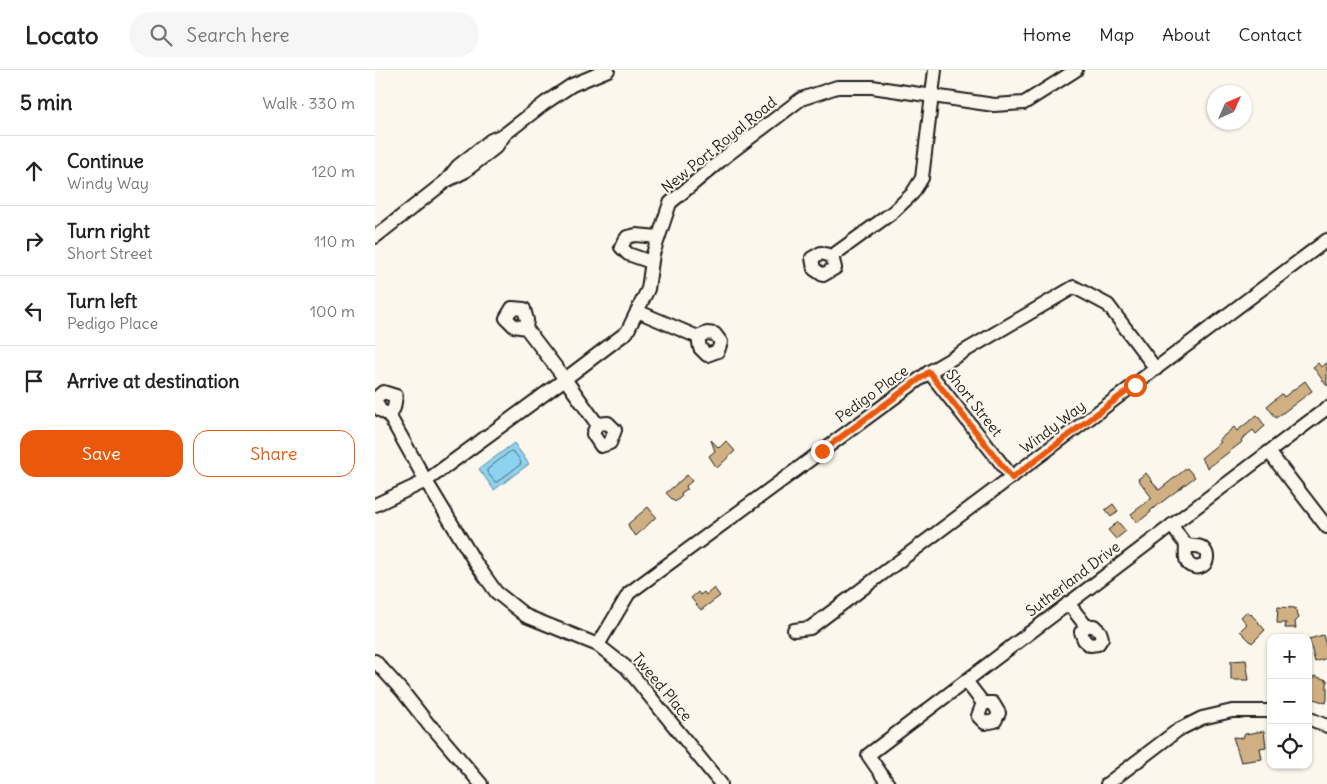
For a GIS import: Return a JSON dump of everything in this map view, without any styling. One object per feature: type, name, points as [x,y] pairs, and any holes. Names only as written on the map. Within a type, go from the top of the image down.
[{"type":"street","points":[[375,237],[446,181],[464,172],[496,147],[505,134],[545,103],[572,85],[608,70]]},
{"type":"street","points":[[832,256],[893,212],[912,194],[922,178],[935,70]]},
{"type":"street","name":"New Port Royal Road","points":[[375,504],[426,481],[627,332],[648,289],[653,254],[670,202],[726,156],[801,99],[837,87],[872,87],[994,105],[1024,103],[1076,70]]},
{"type":"street","points":[[651,262],[628,254],[621,247],[627,237],[636,235],[658,238]]},
{"type":"street","name":"Windy Way","points":[[794,630],[810,628],[1327,240]]},
{"type":"street","name":"Pedigo Place","points":[[598,645],[629,592],[929,372],[1074,287],[1108,305],[1156,369]]},
{"type":"street","points":[[637,311],[697,337]]},
{"type":"street","points":[[526,328],[597,424]]},
{"type":"street","name":"Short Street","points":[[929,372],[1012,478]]},
{"type":"street","name":"Sutherland Drive","points":[[888,784],[868,755],[1327,408]]},
{"type":"street","name":"Tweed Place","points":[[389,415],[426,481],[475,562],[496,592],[526,616],[598,645],[626,667],[721,784]]},
{"type":"street","points":[[1269,452],[1327,527]]},
{"type":"street","points":[[1171,525],[1186,544]]},
{"type":"street","points":[[1068,603],[1085,626]]},
{"type":"street","points":[[375,661],[481,784]]},
{"type":"street","points":[[966,681],[983,703]]},
{"type":"street","points":[[1107,784],[1178,730],[1202,718],[1232,711],[1267,712]]},
{"type":"street","points":[[1312,720],[1327,726]]},
{"type":"water","points":[[514,443],[529,464],[494,490],[479,469]]},
{"type":"building","points":[[1318,363],[1321,367],[1327,363],[1327,386],[1313,367]]},
{"type":"building","points":[[1305,381],[1312,391],[1276,418],[1267,406],[1282,394],[1284,397]]},
{"type":"building","points":[[1257,415],[1265,426],[1256,434],[1253,430],[1241,440],[1242,442],[1208,468],[1201,458],[1221,442],[1219,440],[1234,427],[1237,431]]},
{"type":"building","points":[[711,440],[719,448],[726,441],[735,451],[717,468],[709,456],[715,451]]},
{"type":"building","points":[[1187,468],[1195,477],[1137,523],[1131,514],[1152,498],[1138,479],[1146,473],[1159,490]]},
{"type":"building","points":[[687,475],[692,481],[686,486],[687,489],[681,493],[682,496],[675,502],[666,493]]},
{"type":"building","points":[[1113,504],[1118,511],[1111,517],[1105,510]]},
{"type":"building","points":[[648,507],[656,517],[636,536],[630,530],[628,524]]},
{"type":"building","points":[[1118,522],[1126,531],[1116,539],[1108,530]]},
{"type":"building","points":[[714,588],[720,596],[701,610],[691,598],[698,592],[700,595],[704,592],[706,595]]},
{"type":"building","points":[[1278,607],[1295,608],[1299,618],[1295,622],[1296,628],[1285,628],[1286,623],[1277,623]]},
{"type":"building","points":[[1246,612],[1251,614],[1265,630],[1252,643],[1240,631],[1247,624],[1241,617]]},
{"type":"building","points":[[1323,635],[1327,658],[1315,662],[1312,650],[1312,638]]},
{"type":"building","points":[[1246,660],[1249,680],[1231,680],[1231,661]]},
{"type":"building","points":[[1314,676],[1327,680],[1326,703],[1312,698],[1312,681]]},
{"type":"building","points":[[1264,731],[1266,747],[1260,748],[1262,759],[1241,762],[1233,737],[1243,738],[1245,734]]},
{"type":"route","points":[[822,451],[929,372],[1012,478],[1135,385]]}]
